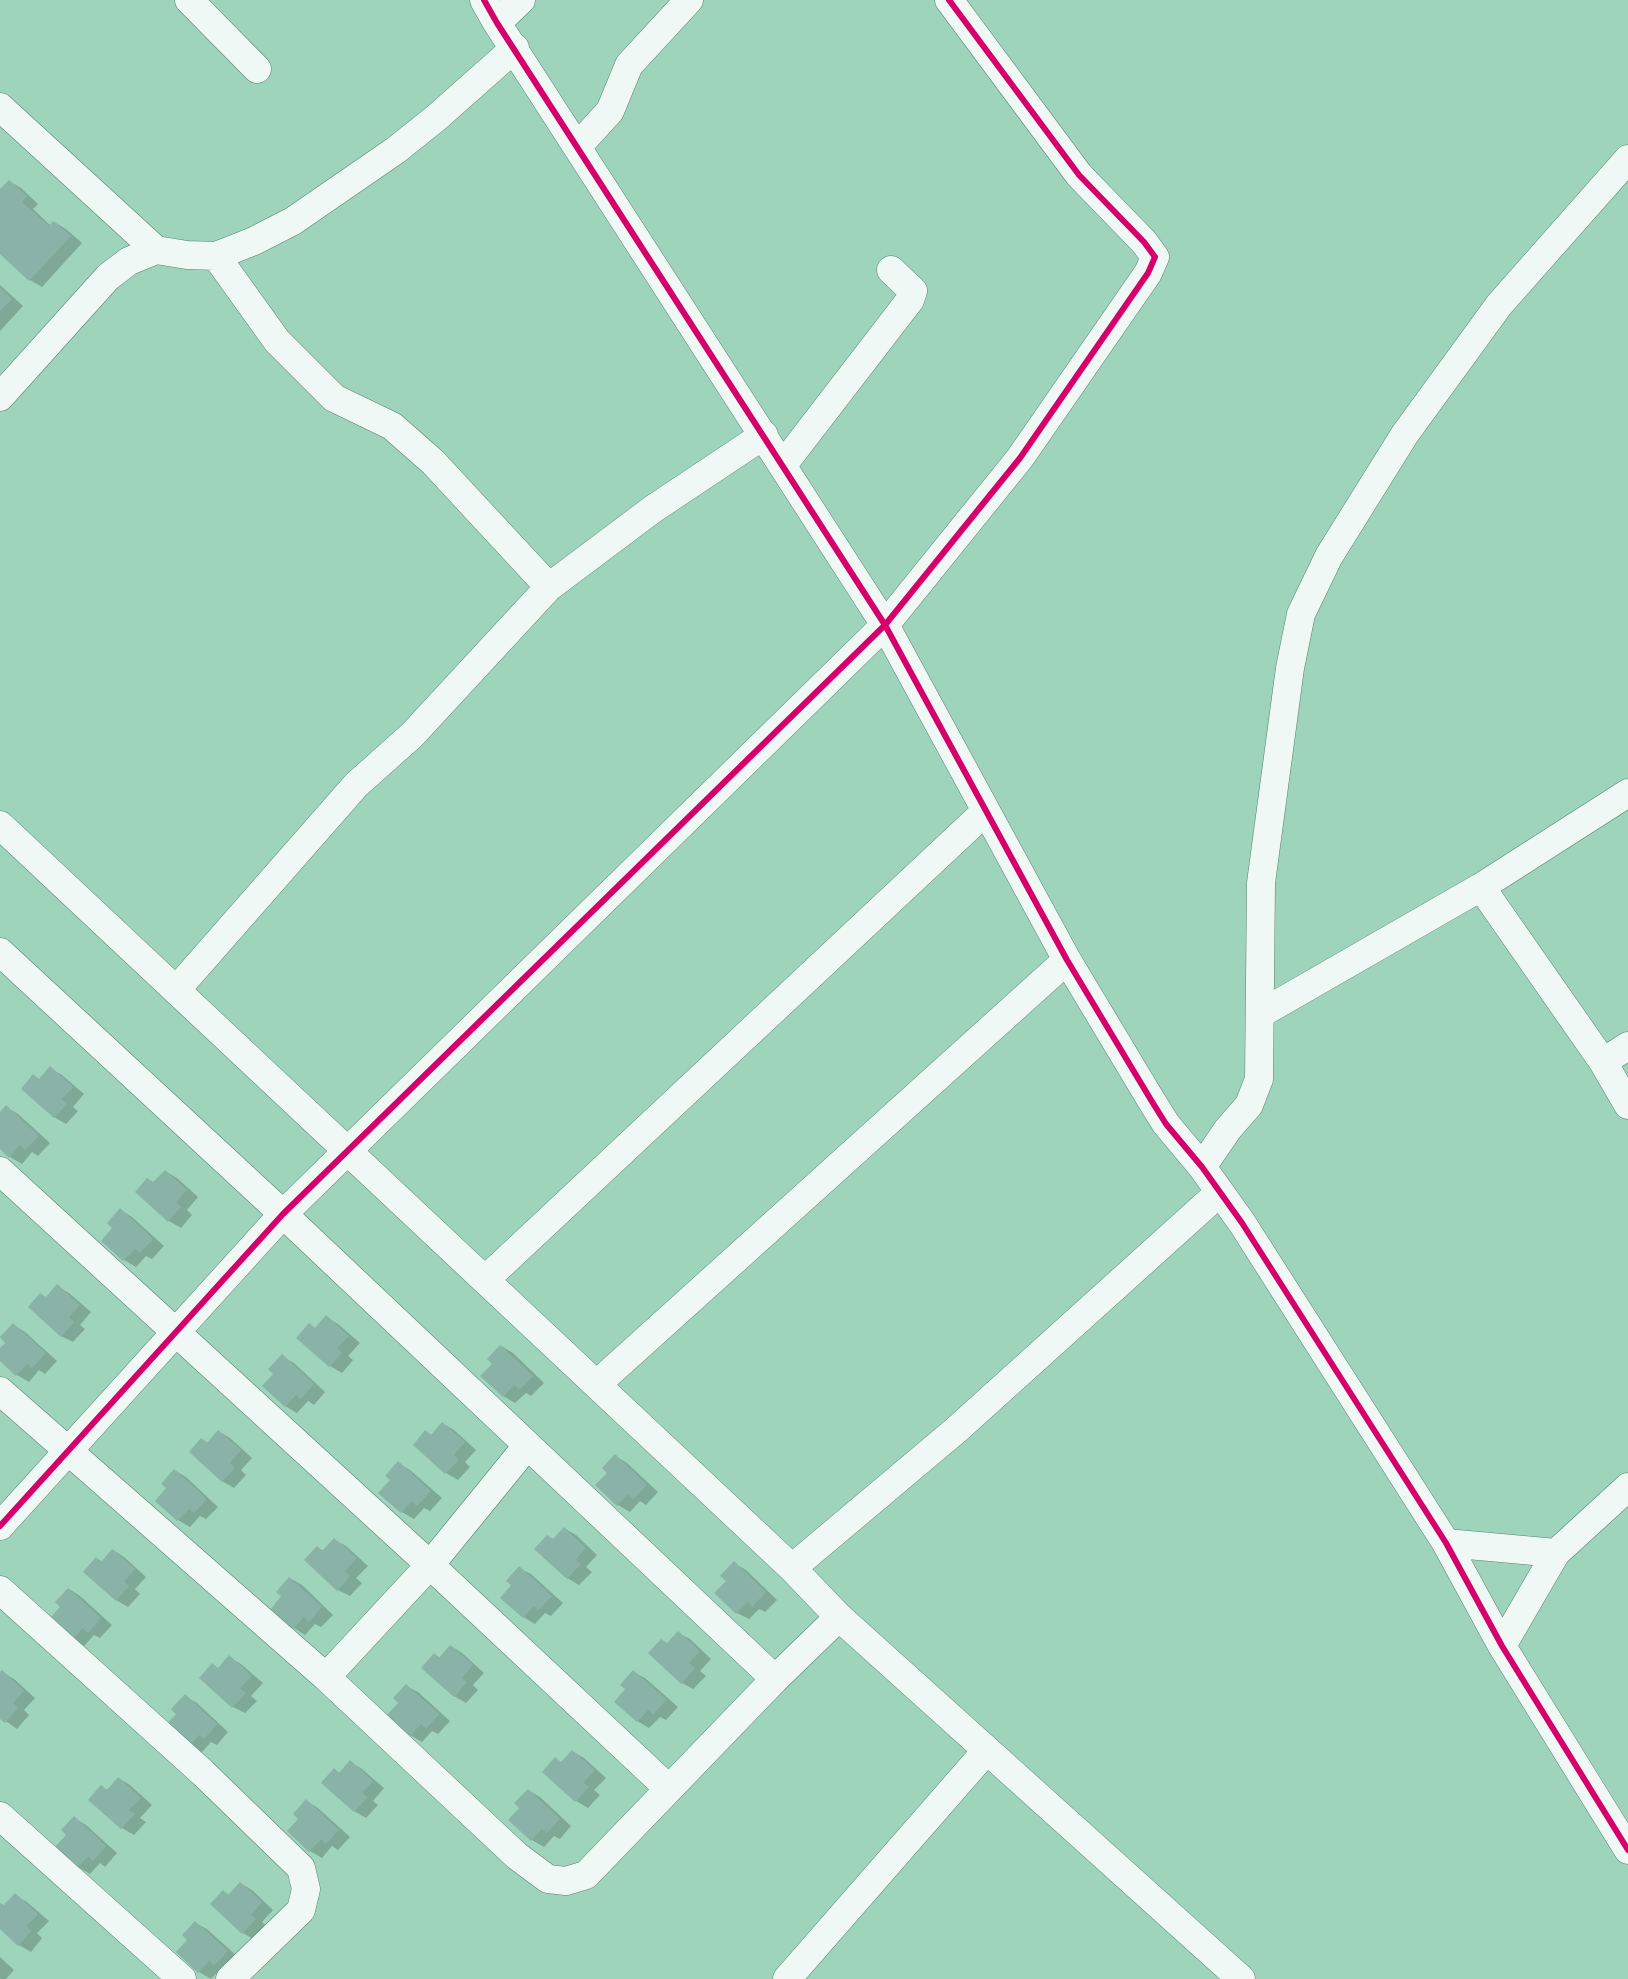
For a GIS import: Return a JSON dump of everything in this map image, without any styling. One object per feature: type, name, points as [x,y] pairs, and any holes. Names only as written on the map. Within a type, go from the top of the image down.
[{"type":"street","points":[[189,0],[257,68]]},
{"type":"street","points":[[521,0],[491,12],[885,624],[1067,960],[1166,1124],[1220,1192],[1446,1543],[1502,1646],[1628,1850]]},
{"type":"street","points":[[578,146],[610,111],[628,65],[689,0]]},
{"type":"street","points":[[0,1526],[283,1214],[885,624],[1020,458],[1148,273],[1155,257],[1144,242],[1079,175],[949,0]]},
{"type":"street","points":[[3,388],[108,277],[129,261],[156,250],[187,255],[216,256],[254,241],[293,222],[416,134],[515,48]]},
{"type":"street","points":[[0,107],[156,250]]},
{"type":"street","points":[[1202,1167],[1228,1129],[1249,1105],[1259,1078],[1261,882],[1290,668],[1301,614],[1329,556],[1404,434],[1499,305],[1628,159]]},
{"type":"street","points":[[216,256],[277,341],[334,398],[392,426],[433,462],[549,587]]},
{"type":"street","points":[[783,465],[910,300],[913,292],[891,270]]},
{"type":"street","points":[[177,989],[356,785],[412,735],[549,587],[653,509],[764,435]]},
{"type":"street","points":[[1260,1014],[1481,887],[1628,793]]},
{"type":"street","points":[[486,1279],[986,810]]},
{"type":"street","points":[[0,825],[486,1279],[792,1568],[839,1617],[1241,1979]]},
{"type":"street","points":[[1481,887],[1603,1062],[1628,1105]]},
{"type":"street","points":[[0,952],[283,1214],[775,1678]]},
{"type":"street","points":[[597,1384],[1067,960]]},
{"type":"street","points":[[1603,1062],[1628,1046]]},
{"type":"street","points":[[0,1171],[430,1565],[669,1789]]},
{"type":"street","points":[[792,1568],[955,1431],[1220,1192]]},
{"type":"street","points":[[0,1391],[66,1452],[326,1677],[517,1856],[548,1879],[566,1881],[586,1875],[775,1678],[839,1617]]},
{"type":"street","points":[[326,1677],[430,1565],[527,1446]]},
{"type":"street","points":[[1502,1646],[1556,1553],[1628,1487]]},
{"type":"street","points":[[1446,1543],[1556,1553]]},
{"type":"street","points":[[0,1590],[203,1773],[301,1868],[306,1889],[301,1910],[230,1979]]},
{"type":"street","points":[[787,1979],[987,1750]]},
{"type":"street","points":[[0,1816],[182,1979]]},
{"type":"building","points":[[9,180],[27,196],[22,202],[49,226],[53,221],[71,236],[29,281],[0,254],[0,189]]},
{"type":"building","points":[[0,287],[12,299],[0,311]]},
{"type":"building","points":[[50,1066],[73,1087],[62,1099],[67,1104],[54,1118],[21,1089],[33,1074],[39,1079]]},
{"type":"building","points":[[6,1105],[39,1136],[25,1150],[20,1145],[9,1158],[0,1149],[0,1112]]},
{"type":"building","points":[[165,1170],[187,1190],[176,1202],[181,1207],[168,1222],[135,1192],[147,1178],[153,1182]]},
{"type":"building","points":[[120,1208],[153,1239],[140,1253],[135,1249],[123,1261],[101,1241],[112,1228],[107,1223]]},
{"type":"building","points":[[57,1284],[80,1305],[69,1317],[74,1322],[61,1337],[28,1307],[40,1293],[46,1297]]},
{"type":"building","points":[[326,1315],[349,1336],[337,1348],[342,1353],[329,1367],[296,1338],[309,1323],[315,1328]]},
{"type":"building","points":[[13,1323],[46,1353],[32,1368],[27,1364],[16,1376],[0,1361],[0,1348],[5,1343],[0,1337]]},
{"type":"building","points":[[500,1345],[533,1376],[519,1390],[514,1385],[503,1397],[480,1376],[492,1364],[487,1359]]},
{"type":"building","points":[[282,1354],[314,1384],[301,1399],[296,1395],[285,1407],[262,1386],[273,1374],[268,1369]]},
{"type":"building","points":[[442,1422],[465,1442],[454,1455],[459,1460],[445,1474],[413,1445],[425,1430],[431,1435]]},
{"type":"building","points":[[218,1430],[241,1450],[230,1463],[235,1468],[222,1482],[189,1452],[201,1438],[207,1443]]},
{"type":"building","points":[[615,1454],[647,1485],[633,1499],[628,1494],[617,1506],[595,1485],[607,1473],[602,1468]]},
{"type":"building","points":[[398,1461],[431,1491],[417,1506],[412,1501],[401,1513],[378,1493],[390,1480],[385,1476]]},
{"type":"building","points":[[174,1469],[207,1499],[194,1513],[189,1509],[177,1521],[155,1501],[166,1488],[161,1484]]},
{"type":"building","points":[[564,1527],[586,1548],[575,1560],[581,1564],[567,1579],[534,1549],[547,1535],[553,1539]]},
{"type":"building","points":[[334,1538],[357,1558],[345,1571],[350,1576],[337,1591],[304,1560],[317,1546],[322,1551]]},
{"type":"building","points":[[112,1549],[135,1569],[124,1582],[129,1586],[116,1601],[83,1572],[96,1557],[101,1562]]},
{"type":"building","points":[[734,1561],[766,1592],[752,1607],[748,1602],[736,1614],[714,1593],[726,1581],[720,1576]]},
{"type":"building","points":[[519,1566],[552,1596],[538,1611],[534,1606],[523,1618],[500,1598],[511,1585],[506,1581]]},
{"type":"building","points":[[289,1577],[322,1607],[309,1622],[304,1617],[293,1629],[271,1609],[281,1596],[276,1592]]},
{"type":"building","points":[[68,1588],[101,1618],[88,1633],[83,1628],[72,1640],[49,1619],[60,1607],[55,1602]]},
{"type":"building","points":[[678,1631],[700,1651],[689,1663],[695,1668],[681,1684],[648,1653],[661,1639],[667,1643]]},
{"type":"building","points":[[450,1645],[473,1665],[462,1678],[467,1682],[454,1697],[421,1668],[434,1653],[439,1658]]},
{"type":"building","points":[[229,1655],[252,1676],[240,1688],[246,1693],[232,1708],[199,1678],[212,1663],[218,1668]]},
{"type":"building","points":[[2,1670],[24,1691],[13,1703],[18,1708],[5,1723],[0,1719],[0,1672]]},
{"type":"building","points":[[633,1670],[667,1700],[653,1714],[648,1710],[637,1722],[614,1702],[625,1689],[620,1685]]},
{"type":"building","points":[[406,1684],[439,1714],[426,1729],[421,1724],[410,1736],[387,1715],[398,1703],[393,1698]]},
{"type":"building","points":[[185,1694],[217,1724],[204,1739],[199,1735],[188,1747],[165,1726],[176,1714],[171,1709]]},
{"type":"building","points":[[572,1750],[595,1770],[583,1783],[589,1787],[575,1802],[542,1772],[555,1757],[561,1762]]},
{"type":"building","points":[[350,1760],[373,1781],[362,1793],[367,1798],[354,1812],[321,1783],[334,1768],[339,1773]]},
{"type":"building","points":[[118,1777],[141,1798],[129,1810],[135,1814],[121,1829],[88,1800],[101,1785],[107,1790]]},
{"type":"building","points":[[528,1789],[560,1819],[547,1833],[542,1829],[531,1841],[508,1820],[519,1808],[514,1803]]},
{"type":"building","points":[[306,1799],[339,1830],[326,1844],[321,1839],[309,1852],[287,1831],[298,1819],[293,1814]]},
{"type":"building","points":[[74,1816],[106,1846],[93,1861],[88,1856],[77,1868],[54,1848],[66,1835],[61,1830]]},
{"type":"building","points":[[240,1882],[262,1902],[251,1915],[256,1919],[242,1934],[210,1904],[223,1890],[228,1895]]},
{"type":"building","points":[[15,1893],[38,1914],[26,1926],[31,1931],[18,1946],[0,1929],[0,1903],[3,1906]]},
{"type":"building","points":[[195,1921],[228,1951],[214,1966],[209,1961],[198,1973],[176,1952],[187,1940],[182,1935]]},
{"type":"cycle path","points":[[484,0],[885,625],[1067,960],[1151,1100],[1166,1124],[1202,1167],[1242,1223],[1446,1543],[1502,1646],[1628,1850]]},
{"type":"cycle path","points":[[0,1526],[283,1214],[885,625],[1020,458],[1148,273],[1155,257],[1144,242],[1079,175],[949,0]]}]
